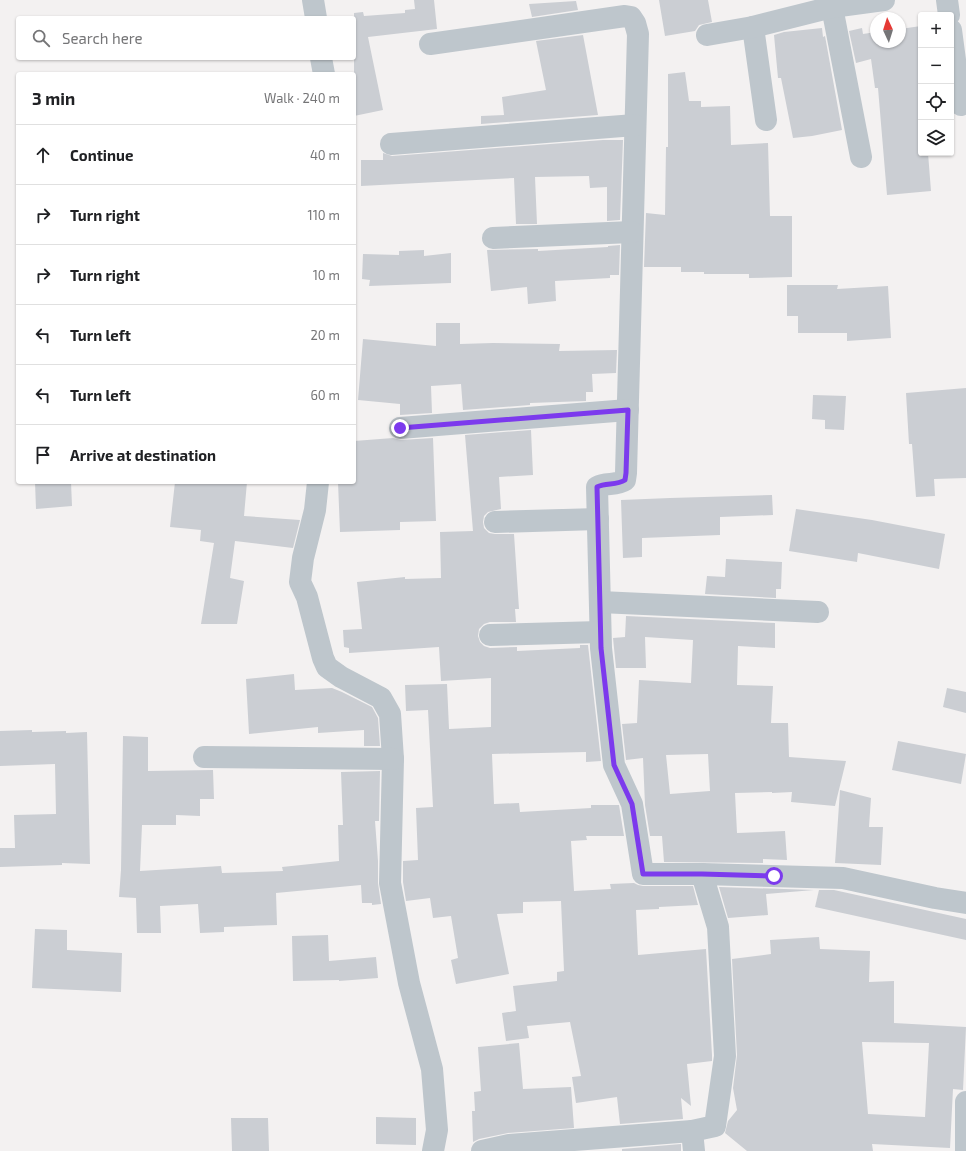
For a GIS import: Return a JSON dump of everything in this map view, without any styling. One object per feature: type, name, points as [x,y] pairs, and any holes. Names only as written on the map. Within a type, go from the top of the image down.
[{"type":"street","points":[[313,0],[316,16]]},
{"type":"street","points":[[707,35],[754,27],[832,7],[884,0]]},
{"type":"street","points":[[947,0],[949,12]]},
{"type":"street","points":[[832,7],[861,157]]},
{"type":"street","points":[[430,44],[625,16],[631,17],[636,23],[638,34],[626,473],[625,480],[620,484],[601,485],[597,487],[600,632],[614,765],[632,804],[643,874],[843,878],[935,898],[966,902]]},
{"type":"street","points":[[754,27],[766,120]]},
{"type":"street","points":[[953,48],[961,105]]},
{"type":"street","points":[[321,60],[324,72]]},
{"type":"street","points":[[391,144],[635,125]]},
{"type":"street","points":[[493,238],[632,232]]},
{"type":"street","points":[[400,428],[628,410]]},
{"type":"street","points":[[318,484],[315,510],[303,558],[300,582],[307,597],[323,658],[327,667],[357,687],[381,698],[390,714],[393,759],[390,883],[410,983],[432,1070],[437,1130],[433,1151]]},
{"type":"street","points":[[495,522],[598,519]]},
{"type":"street","points":[[600,602],[818,612]]},
{"type":"street","points":[[490,635],[600,632]]},
{"type":"street","points":[[204,757],[393,759]]},
{"type":"street","points":[[482,1151],[509,1146],[693,1141],[715,1126],[725,1056],[718,927],[702,874]]},
{"type":"street","points":[[966,1102],[966,1151]]},
{"type":"building","points":[[414,0],[434,0],[437,29],[368,37],[383,110],[356,116],[356,72],[354,72],[354,60],[356,60],[356,16],[354,16],[354,13],[363,12],[364,16],[405,13],[405,10],[415,9]]},
{"type":"building","points":[[659,0],[708,0],[712,22],[699,25],[695,31],[665,36]]},
{"type":"building","points":[[576,1],[578,10],[532,17],[529,4]]},
{"type":"building","points":[[918,26],[918,156],[928,156],[931,191],[887,195],[878,88],[875,88],[871,59],[856,63],[849,31],[862,28],[863,34],[870,33],[870,48],[906,48],[906,28]]},
{"type":"building","points":[[822,28],[823,37],[825,36],[842,130],[793,138],[781,78],[778,78],[774,35],[784,32]]},
{"type":"building","points":[[583,35],[598,115],[481,124],[481,116],[504,115],[502,97],[546,90],[536,41]]},
{"type":"building","points":[[685,72],[689,101],[701,101],[701,107],[730,106],[731,145],[768,143],[770,216],[792,216],[792,277],[749,278],[749,274],[704,274],[704,272],[681,272],[681,267],[644,267],[646,213],[665,215],[666,147],[668,147],[668,74]]},
{"type":"building","points":[[603,140],[623,140],[620,220],[607,221],[607,187],[590,188],[589,176],[535,177],[537,224],[516,224],[514,178],[361,186],[361,160],[383,160],[383,153],[392,156]]},
{"type":"building","points":[[620,245],[619,275],[610,275],[610,278],[555,281],[556,301],[528,304],[527,287],[491,291],[487,250],[538,249],[538,251]]},
{"type":"building","points":[[424,250],[424,256],[451,253],[451,283],[369,286],[370,280],[362,279],[363,254],[399,255],[399,251]]},
{"type":"building","points":[[787,285],[838,285],[837,289],[888,286],[891,338],[847,341],[847,333],[798,333],[798,316],[787,316]]},
{"type":"building","points":[[436,323],[460,323],[460,344],[560,344],[559,351],[617,350],[616,373],[592,374],[593,392],[586,392],[586,401],[530,403],[530,405],[463,410],[461,384],[431,386],[432,413],[400,415],[400,404],[358,400],[363,339],[436,346]]},
{"type":"building","points":[[966,388],[966,478],[934,479],[935,496],[916,497],[912,444],[909,444],[906,393]]},
{"type":"building","points":[[813,395],[846,396],[844,430],[825,429],[825,420],[812,419]]},
{"type":"building","points":[[531,430],[533,475],[499,477],[501,509],[488,512],[484,516],[483,522],[484,528],[489,533],[514,534],[519,609],[515,609],[516,622],[490,622],[484,624],[479,629],[478,636],[480,642],[484,646],[490,648],[517,647],[517,651],[580,648],[580,645],[588,645],[601,761],[586,762],[586,752],[492,754],[494,804],[519,803],[520,812],[591,808],[591,805],[619,805],[624,836],[586,836],[587,840],[571,841],[574,891],[611,889],[610,884],[634,883],[643,886],[693,886],[698,905],[636,910],[638,955],[706,949],[712,1061],[687,1064],[691,1106],[681,1098],[683,1119],[620,1124],[617,1097],[576,1103],[572,1077],[581,1076],[570,1022],[527,1026],[529,1038],[506,1041],[502,1013],[516,1011],[513,986],[557,981],[557,972],[564,971],[561,901],[523,902],[523,913],[497,914],[509,974],[456,984],[451,960],[458,958],[451,916],[433,918],[430,898],[406,901],[403,882],[403,861],[418,860],[416,808],[433,807],[428,710],[406,711],[405,685],[447,684],[449,729],[491,727],[491,678],[441,681],[439,647],[349,653],[349,648],[344,647],[343,630],[362,629],[357,582],[405,577],[405,579],[441,578],[440,532],[473,531],[465,435]]},
{"type":"building","points":[[393,438],[401,440],[433,438],[436,521],[400,522],[400,530],[340,532],[338,484],[356,484],[356,441]]},
{"type":"building","points":[[35,484],[71,484],[72,506],[36,509]]},
{"type":"building","points":[[175,484],[247,484],[244,516],[300,520],[293,548],[235,541],[230,578],[244,581],[237,624],[201,624],[214,543],[200,541],[201,530],[170,527]]},
{"type":"building","points":[[772,495],[773,515],[720,517],[720,535],[642,538],[642,557],[623,558],[621,500]]},
{"type":"building","points":[[796,509],[872,520],[945,534],[939,569],[858,553],[857,562],[789,551]]},
{"type":"building","points":[[726,559],[782,562],[781,589],[776,589],[776,598],[705,594],[707,576],[725,577]]},
{"type":"building","points":[[626,616],[775,623],[775,648],[738,646],[737,685],[773,686],[771,723],[788,723],[789,757],[846,761],[835,806],[791,802],[792,792],[735,793],[737,833],[785,831],[787,860],[763,859],[763,863],[664,862],[662,836],[650,836],[645,805],[643,758],[626,760],[622,724],[637,723],[639,680],[691,683],[693,640],[645,637],[646,668],[616,668],[613,638],[625,637]],"holes":[[[708,754],[710,791],[670,794],[666,755]]]},
{"type":"building","points":[[294,674],[295,690],[332,688],[372,707],[378,718],[380,746],[364,746],[364,730],[318,733],[318,727],[249,734],[246,679]]},
{"type":"building","points":[[947,688],[966,692],[966,713],[943,707]]},
{"type":"building","points":[[32,730],[32,732],[87,732],[90,864],[62,863],[62,865],[0,867],[0,848],[15,848],[14,815],[56,814],[55,764],[0,766],[0,731]]},
{"type":"building","points":[[123,736],[148,737],[148,771],[213,770],[214,799],[200,799],[200,816],[176,815],[176,825],[142,825],[140,871],[221,866],[222,873],[283,871],[282,867],[339,861],[338,825],[343,825],[341,772],[380,771],[379,821],[375,821],[378,883],[381,904],[372,905],[372,903],[362,903],[361,885],[276,893],[277,925],[224,927],[224,932],[200,933],[198,904],[160,906],[161,933],[137,933],[136,898],[119,897],[121,870]]},
{"type":"building","points":[[898,741],[966,754],[961,784],[892,770]]},
{"type":"building","points":[[840,790],[871,798],[869,827],[883,827],[881,865],[835,863]]},
{"type":"building","points":[[719,887],[814,890],[766,894],[768,915],[728,918]]},
{"type":"building","points":[[819,890],[834,890],[966,919],[966,940],[815,907]]},
{"type":"building","points":[[35,929],[67,930],[67,950],[122,953],[121,992],[32,988]]},
{"type":"building","points":[[328,935],[329,961],[376,957],[378,978],[339,981],[293,981],[292,936]]},
{"type":"building","points":[[819,937],[820,949],[870,951],[869,982],[894,981],[894,1023],[966,1027],[963,1090],[953,1089],[950,1148],[872,1144],[873,1151],[747,1151],[725,1133],[728,1121],[737,1110],[733,1088],[737,1055],[732,959],[771,954],[770,940]],"holes":[[[862,1042],[929,1043],[925,1117],[868,1114]]]},
{"type":"building","points":[[519,1043],[523,1089],[571,1087],[574,1128],[508,1133],[479,1139],[473,1142],[472,1111],[475,1111],[474,1092],[481,1091],[478,1047]]},
{"type":"building","points":[[376,1117],[416,1118],[416,1145],[376,1144]]},
{"type":"building","points":[[231,1118],[268,1118],[269,1151],[232,1151]]},
{"type":"building","points":[[681,1144],[681,1151],[622,1151],[622,1149]]},
{"type":"route","points":[[400,428],[628,410],[625,480],[620,484],[601,485],[597,487],[601,648],[614,765],[632,804],[643,874],[774,876]]}]
